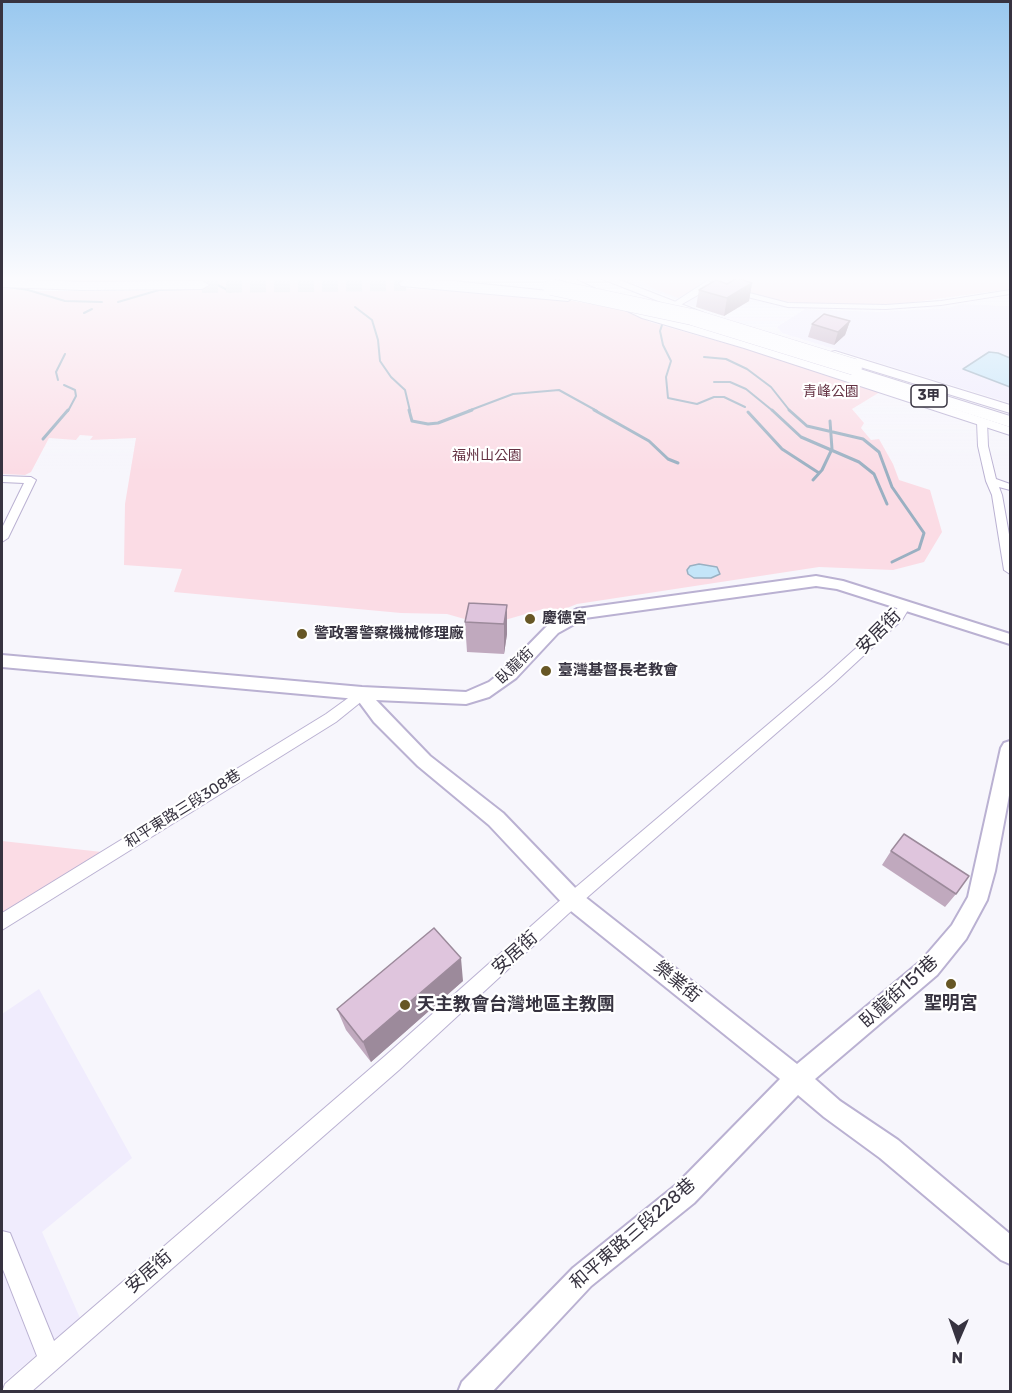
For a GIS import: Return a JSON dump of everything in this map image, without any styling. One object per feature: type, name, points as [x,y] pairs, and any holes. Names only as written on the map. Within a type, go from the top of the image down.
[{"type":"highway","name":"3甲","points":[[758,342],[1011,416]]},
{"type":"highway","name":"3甲","points":[[766,342],[1011,422]]},
{"type":"main road","points":[[737,342],[1011,431]]},
{"type":"main road","points":[[793,342],[1011,409]]},
{"type":"street","points":[[982,422],[983,446],[991,481],[997,495],[1011,570]]},
{"type":"street","points":[[2,479],[31,480],[5,525],[2,538]]},
{"type":"street","points":[[991,481],[1011,487]]},
{"type":"street","name":"臥龍街","points":[[2,661],[362,693],[466,698],[483,693],[510,674],[553,629],[582,613],[816,581],[838,584],[1011,639]]},
{"type":"street","name":"安居街","points":[[13,1392],[400,1055],[573,900],[829,680],[898,616],[905,605]]},
{"type":"street","name":"樂業街","points":[[362,693],[380,717],[424,761],[495,819],[573,900],[832,1109],[889,1149],[1011,1251]]},
{"type":"street","name":"和平東路三段308巷","points":[[2,922],[332,718],[362,693]]},
{"type":"street","name":"臥龍街151巷","points":[[797,1079],[930,968],[959,932],[977,900],[1011,748]]},
{"type":"street","name":"和平東路三段228巷","points":[[472,1392],[582,1277],[686,1194],[797,1079]]},
{"type":"street","points":[[2,1241],[50,1359]]},
{"type":"shaded area","points":[[811,342],[1010,342],[1010,403]]},
{"type":"shaded area","points":[[39,989],[132,1158],[42,1232],[80,1318],[3,1383],[2,1014]]},
{"type":"green space","name":"福州山公園","points":[[2,342],[721,342],[880,392],[852,409],[864,423],[861,428],[871,440],[879,439],[899,480],[930,490],[942,532],[924,562],[893,570],[819,567],[577,604],[552,614],[543,609],[491,624],[447,614],[401,613],[174,592],[182,569],[124,565],[125,504],[136,438],[90,440],[93,436],[80,435],[76,440],[49,438],[31,472],[25,475],[2,474]]},
{"type":"green space","points":[[2,841],[102,852],[2,914]]},
{"type":"water","points":[[989,352],[1010,358],[1010,387],[963,369]]},
{"type":"water","points":[[699,564],[717,567],[720,574],[711,578],[694,578],[688,574],[687,570],[690,566]]},
{"type":"building","points":[[469,603],[507,605],[504,624],[465,622]]},
{"type":"building","points":[[904,834],[969,876],[956,894],[891,851]]},
{"type":"building","points":[[434,928],[461,958],[363,1042],[337,1009]]},
{"type":"waterway","points":[[378,342],[380,361],[391,377],[405,390],[410,411]]},
{"type":"waterway","points":[[662,342],[671,361],[666,377],[668,398],[697,404],[714,397],[724,397],[745,407]]},
{"type":"waterway","points":[[58,380],[56,372],[65,354]]},
{"type":"waterway","points":[[704,357],[726,359],[747,369],[771,387],[790,411]]},
{"type":"waterway","points":[[714,382],[730,382],[746,389],[773,411]]},
{"type":"waterway","points":[[64,385],[75,390],[76,396],[68,411]]},
{"type":"waterway","points":[[468,411],[513,394],[559,390],[597,411]]},
{"type":"waterway","points":[[43,439],[68,410]]},
{"type":"waterway","points":[[409,410],[412,421],[428,424],[438,423],[472,410]]},
{"type":"waterway","points":[[594,410],[649,441],[668,459],[678,463]]},
{"type":"waterway","points":[[772,410],[801,437],[831,450]]},
{"type":"waterway","points":[[790,411],[807,426],[831,432]]},
{"type":"waterway","points":[[748,412],[782,449],[819,473]]},
{"type":"waterway","points":[[830,421],[831,432]]},
{"type":"waterway","points":[[831,432],[863,439],[879,452],[892,487],[924,533],[919,549],[892,562]]},
{"type":"waterway","points":[[831,432],[831,450]]},
{"type":"waterway","points":[[813,480],[822,470],[831,450]]},
{"type":"waterway","points":[[831,450],[859,462],[874,474],[887,504]]},
{"type":"place","name":"慶德宮","points":[[530,619]]},
{"type":"place","name":"警政署警察機械修理廠","points":[[302,634]]},
{"type":"place","name":"臺灣基督長老教會","points":[[546,671]]},
{"type":"place","name":"聖明宮","points":[[951,984]]},
{"type":"place","name":"天主教會台灣地區主教團","points":[[405,1005]]},
{"type":"park label","name":"青峰公園","points":[[831,392]]}]
